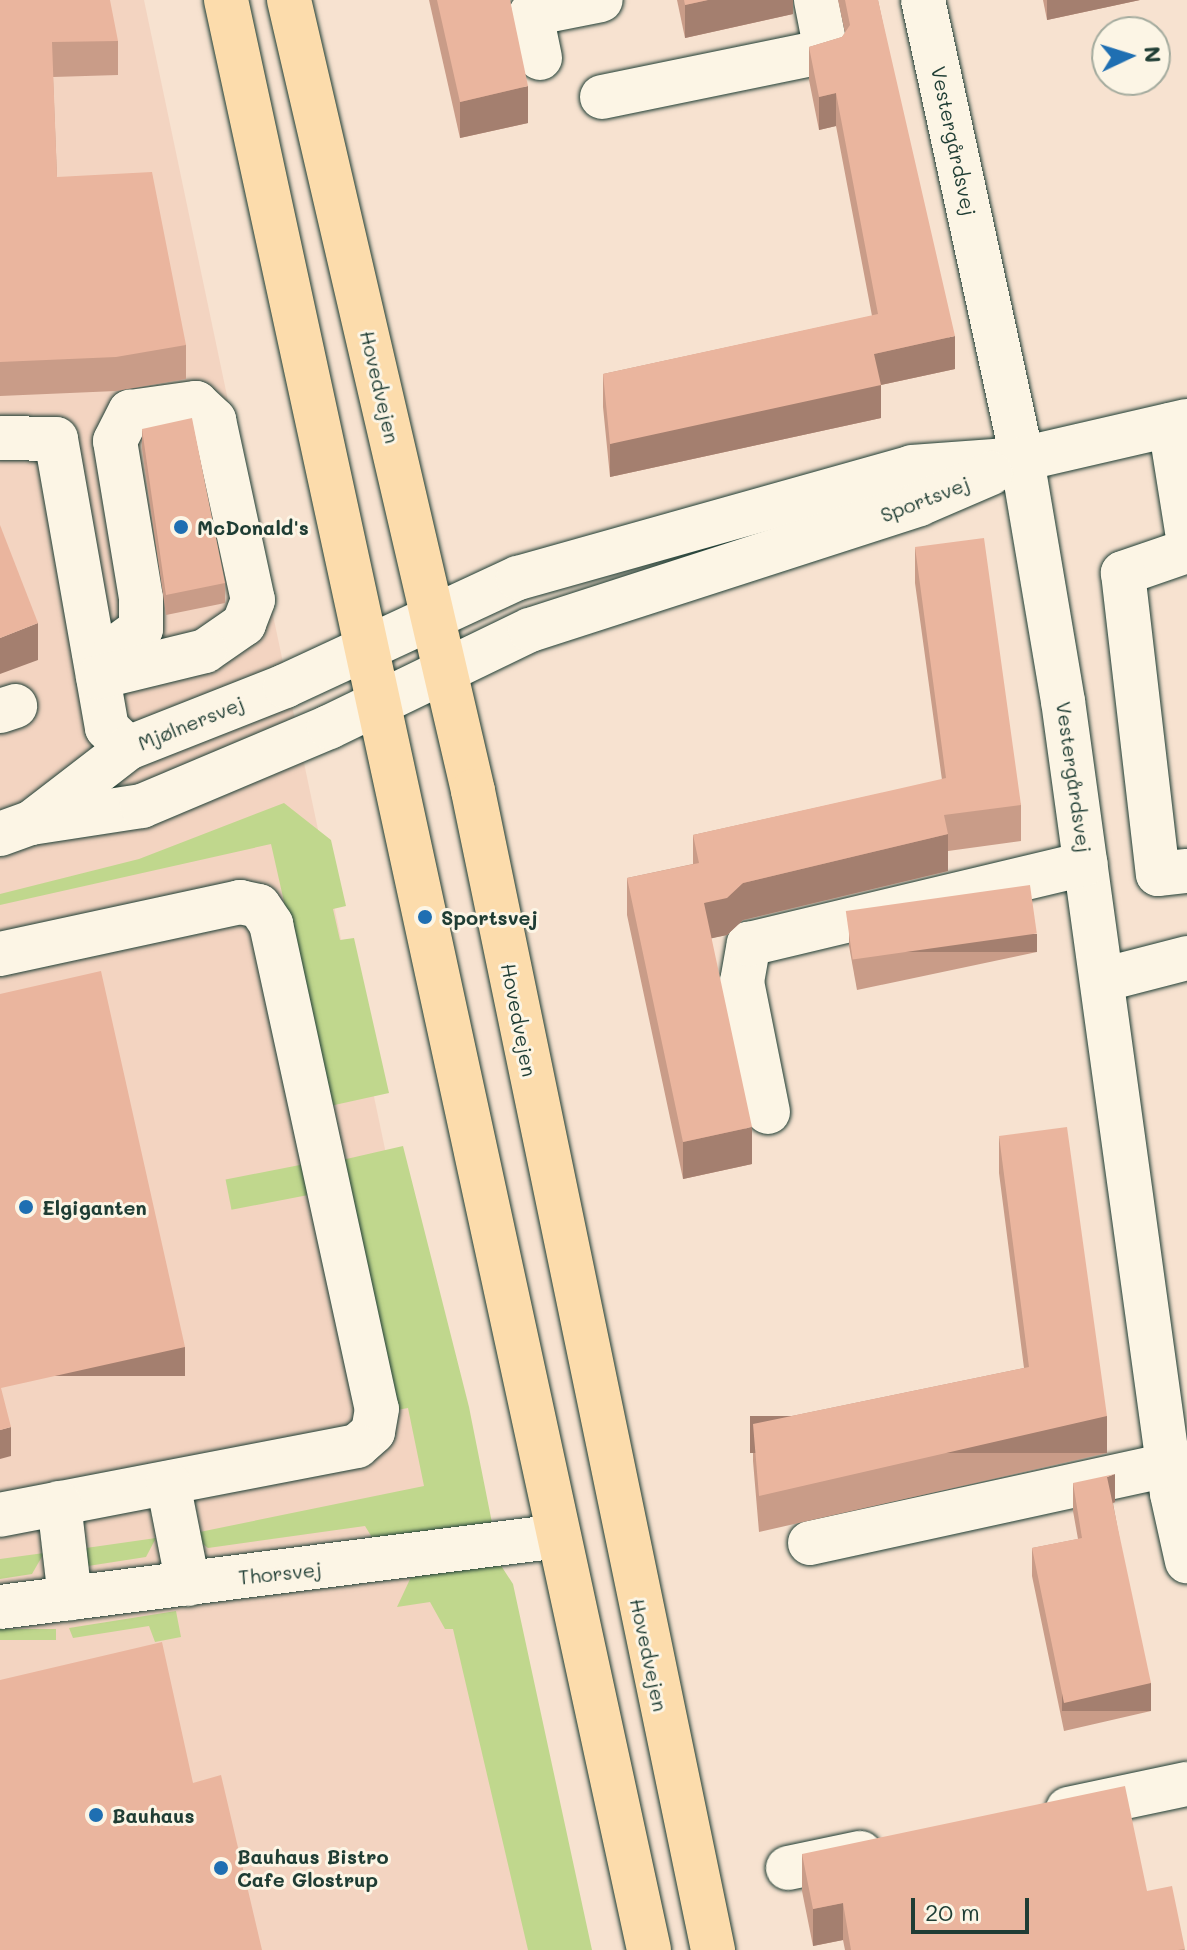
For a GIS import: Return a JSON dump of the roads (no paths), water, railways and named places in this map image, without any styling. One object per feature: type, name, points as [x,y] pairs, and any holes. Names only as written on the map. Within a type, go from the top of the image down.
[{"type":"main road","points":[[226,0],[649,1950]]},
{"type":"main road","name":"Hovedvejen","points":[[289,0],[445,671],[713,1950]]},
{"type":"street","points":[[540,58],[531,14],[601,0]]},
{"type":"street","points":[[602,97],[826,51],[816,0]]},
{"type":"street","name":"Vestergårdsvej","points":[[923,0],[1022,459],[1086,864],[1187,1561]]},
{"type":"street","points":[[196,403],[214,420],[253,600],[244,624],[205,651],[96,665],[141,629],[141,598],[115,441],[130,412],[196,403]]},
{"type":"street","name":"Sportsvej","points":[[365,649],[518,578],[912,467],[1022,459],[1179,423]]},
{"type":"street","points":[[1179,423],[1187,531]]},
{"type":"street","points":[[0,438],[56,439],[107,728],[128,748]]},
{"type":"street","name":"Sportsvej","points":[[377,703],[530,630],[919,504],[1022,459]]},
{"type":"street","points":[[1187,551],[1123,573],[1158,874],[1187,871]]},
{"type":"street","name":"Mjølnersvej","points":[[16,828],[128,748],[365,649]]},
{"type":"street","name":"Mjølnersvej","points":[[16,828],[142,806],[377,703]]},
{"type":"street","points":[[768,1112],[742,982],[749,944],[1086,864]]},
{"type":"street","points":[[0,954],[240,902],[259,906],[271,924],[376,1422],[373,1432],[357,1446],[0,1515]]},
{"type":"street","points":[[1102,980],[1187,958]]},
{"type":"street","points":[[168,1483],[188,1584]]},
{"type":"street","points":[[810,1543],[1176,1483]]},
{"type":"street","points":[[59,1503],[70,1598]]},
{"type":"street","name":"Thorsvej","points":[[0,1607],[373,1563],[559,1536]]},
{"type":"street","points":[[1033,1816],[1187,1784]]},
{"type":"street","points":[[788,1868],[895,1845]]},
{"type":"place","name":"McDonald's","points":[[181,527]]},
{"type":"place","name":"Sportsvej","points":[[425,917]]},
{"type":"place","name":"Elgiganten","points":[[26,1207]]},
{"type":"place","name":"Bauhaus","points":[[96,1815]]},
{"type":"place","name":"Bauhaus Bistro Cafe Glostrup","points":[[221,1868]]}]
